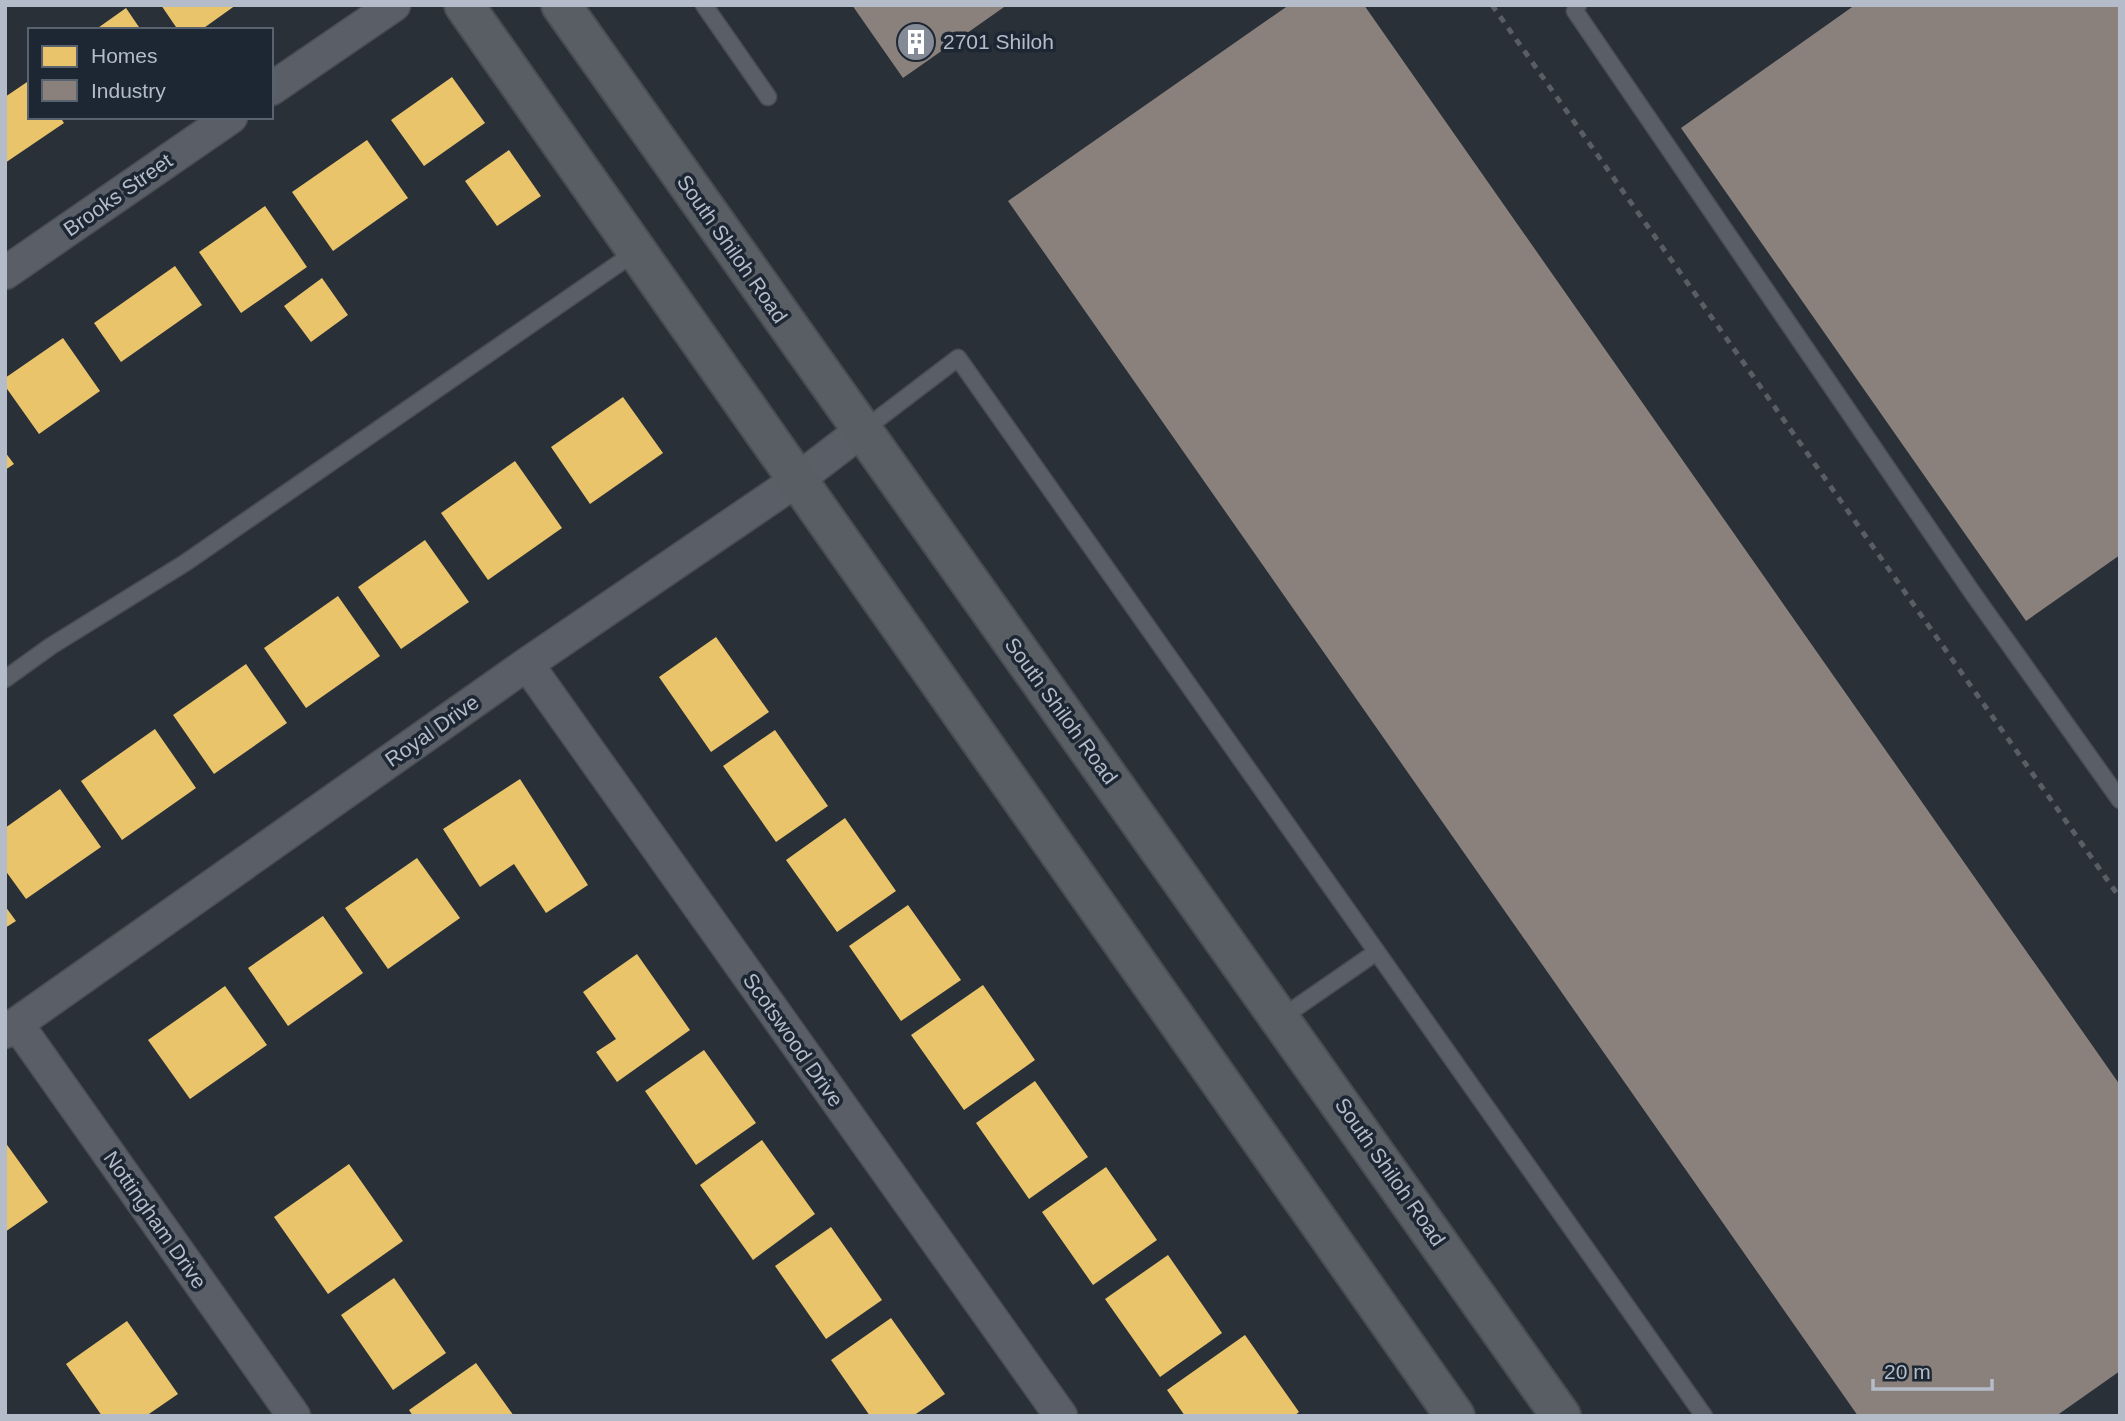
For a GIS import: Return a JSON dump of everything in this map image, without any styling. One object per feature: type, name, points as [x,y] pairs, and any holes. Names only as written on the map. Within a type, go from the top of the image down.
[{"type":"main road","points":[[464,5],[1455,1416]]},
{"type":"main road","name":"South Shiloh Road","points":[[561,5],[861,431],[1281,1017],[1561,1416]]},
{"type":"street","points":[[273,88],[394,5]]},
{"type":"street","name":"Brooks Street","points":[[5,273],[228,119]]},
{"type":"street","name":"Royal Drive","points":[[11,1028],[527,664],[797,480],[861,431]]},
{"type":"street","name":"Scotswood Drive","points":[[527,664],[1061,1416]]},
{"type":"street","name":"Nottingham Drive","points":[[11,1028],[293,1416]]},
{"type":"lane","points":[[704,5],[768,97]]},
{"type":"lane","points":[[1578,5],[1575,11],[1974,595],[2120,800]]},
{"type":"lane","points":[[5,678],[51,646],[186,562],[637,251]]},
{"type":"lane","points":[[861,431],[958,358],[1704,1416]]},
{"type":"lane","points":[[1281,1017],[1375,953]]},
{"type":"building: Homes","points":[[161,5],[236,5],[204,28],[177,28]]},
{"type":"building: Homes","points":[[126,8],[140,28],[98,28]]},
{"type":"building: Homes","points":[[452,77],[485,123],[424,166],[391,120]]},
{"type":"building: Homes","points":[[28,81],[28,119],[61,119],[64,123],[5,163],[5,97]]},
{"type":"building: Homes","points":[[367,140],[408,198],[333,251],[292,192]]},
{"type":"building: Homes","points":[[509,150],[541,196],[497,226],[465,181]]},
{"type":"building: Homes","points":[[265,206],[307,267],[241,313],[199,252]]},
{"type":"building: Homes","points":[[175,266],[202,305],[121,362],[94,323]]},
{"type":"building: Homes","points":[[322,278],[348,315],[311,342],[284,306]]},
{"type":"building: Homes","points":[[63,338],[100,391],[39,434],[5,386],[5,378]]},
{"type":"building: Homes","points":[[623,397],[663,453],[590,504],[551,447]]},
{"type":"building: Homes","points":[[5,452],[14,464],[5,470]]},
{"type":"building: Homes","points":[[515,461],[562,528],[488,580],[441,513]]},
{"type":"building: Homes","points":[[425,540],[469,602],[401,649],[358,587]]},
{"type":"building: Homes","points":[[338,596],[380,656],[306,708],[264,648]]},
{"type":"building: Homes","points":[[716,637],[769,712],[711,752],[659,677]]},
{"type":"building: Homes","points":[[246,664],[287,723],[214,774],[173,715]]},
{"type":"building: Homes","points":[[155,729],[196,788],[122,840],[81,781]]},
{"type":"building: Homes","points":[[775,730],[828,806],[776,842],[723,766]]},
{"type":"building: Homes","points":[[520,779],[588,885],[546,913],[514,864],[480,887],[443,829]]},
{"type":"building: Homes","points":[[60,789],[101,847],[26,899],[5,870],[5,828]]},
{"type":"building: Homes","points":[[845,818],[896,891],[837,932],[786,860]]},
{"type":"building: Homes","points":[[417,858],[460,918],[388,969],[345,908]]},
{"type":"building: Homes","points":[[908,905],[961,980],[901,1021],[849,946]]},
{"type":"building: Homes","points":[[5,906],[16,921],[5,928]]},
{"type":"building: Homes","points":[[323,916],[363,973],[288,1026],[248,968]]},
{"type":"building: Homes","points":[[637,954],[690,1030],[617,1082],[596,1052],[616,1039],[583,992]]},
{"type":"building: Homes","points":[[983,985],[1035,1060],[964,1110],[911,1035]]},
{"type":"building: Homes","points":[[225,986],[267,1045],[190,1099],[148,1040]]},
{"type":"building: Homes","points":[[704,1050],[756,1123],[696,1165],[645,1091]]},
{"type":"building: Homes","points":[[1035,1081],[1088,1157],[1029,1199],[976,1123]]},
{"type":"building: Homes","points":[[762,1140],[815,1214],[753,1260],[700,1185]]},
{"type":"building: Homes","points":[[5,1142],[48,1202],[5,1232]]},
{"type":"building: Homes","points":[[349,1164],[403,1241],[328,1294],[274,1217]]},
{"type":"building: Homes","points":[[1106,1167],[1157,1240],[1093,1285],[1042,1212]]},
{"type":"building: Homes","points":[[831,1227],[882,1300],[826,1339],[775,1266]]},
{"type":"building: Homes","points":[[1168,1255],[1222,1333],[1160,1377],[1105,1299]]},
{"type":"building: Homes","points":[[394,1278],[446,1353],[393,1390],[341,1315]]},
{"type":"building: Homes","points":[[891,1318],[945,1394],[913,1416],[870,1416],[831,1360]]},
{"type":"building: Homes","points":[[127,1321],[178,1394],[146,1416],[102,1416],[66,1364]]},
{"type":"building: Homes","points":[[1245,1335],[1299,1412],[1294,1416],[1185,1416],[1167,1390]]},
{"type":"building: Homes","points":[[476,1363],[514,1416],[413,1416],[409,1410]]},
{"type":"building: Industry","name":"2701 Shiloh","points":[[852,5],[1007,5],[903,78]]},
{"type":"building: Industry","points":[[1289,5],[1364,5],[2120,1085],[2120,1371],[2056,1416],[1858,1416],[1008,201]]},
{"type":"building: Industry","points":[[1855,5],[2120,5],[2120,555],[2026,621],[1681,128]]},
{"type":"railway","points":[[1492,5],[2120,898]]},
{"type":"place","name":"2701 Shiloh","points":[[916,42]]}]
